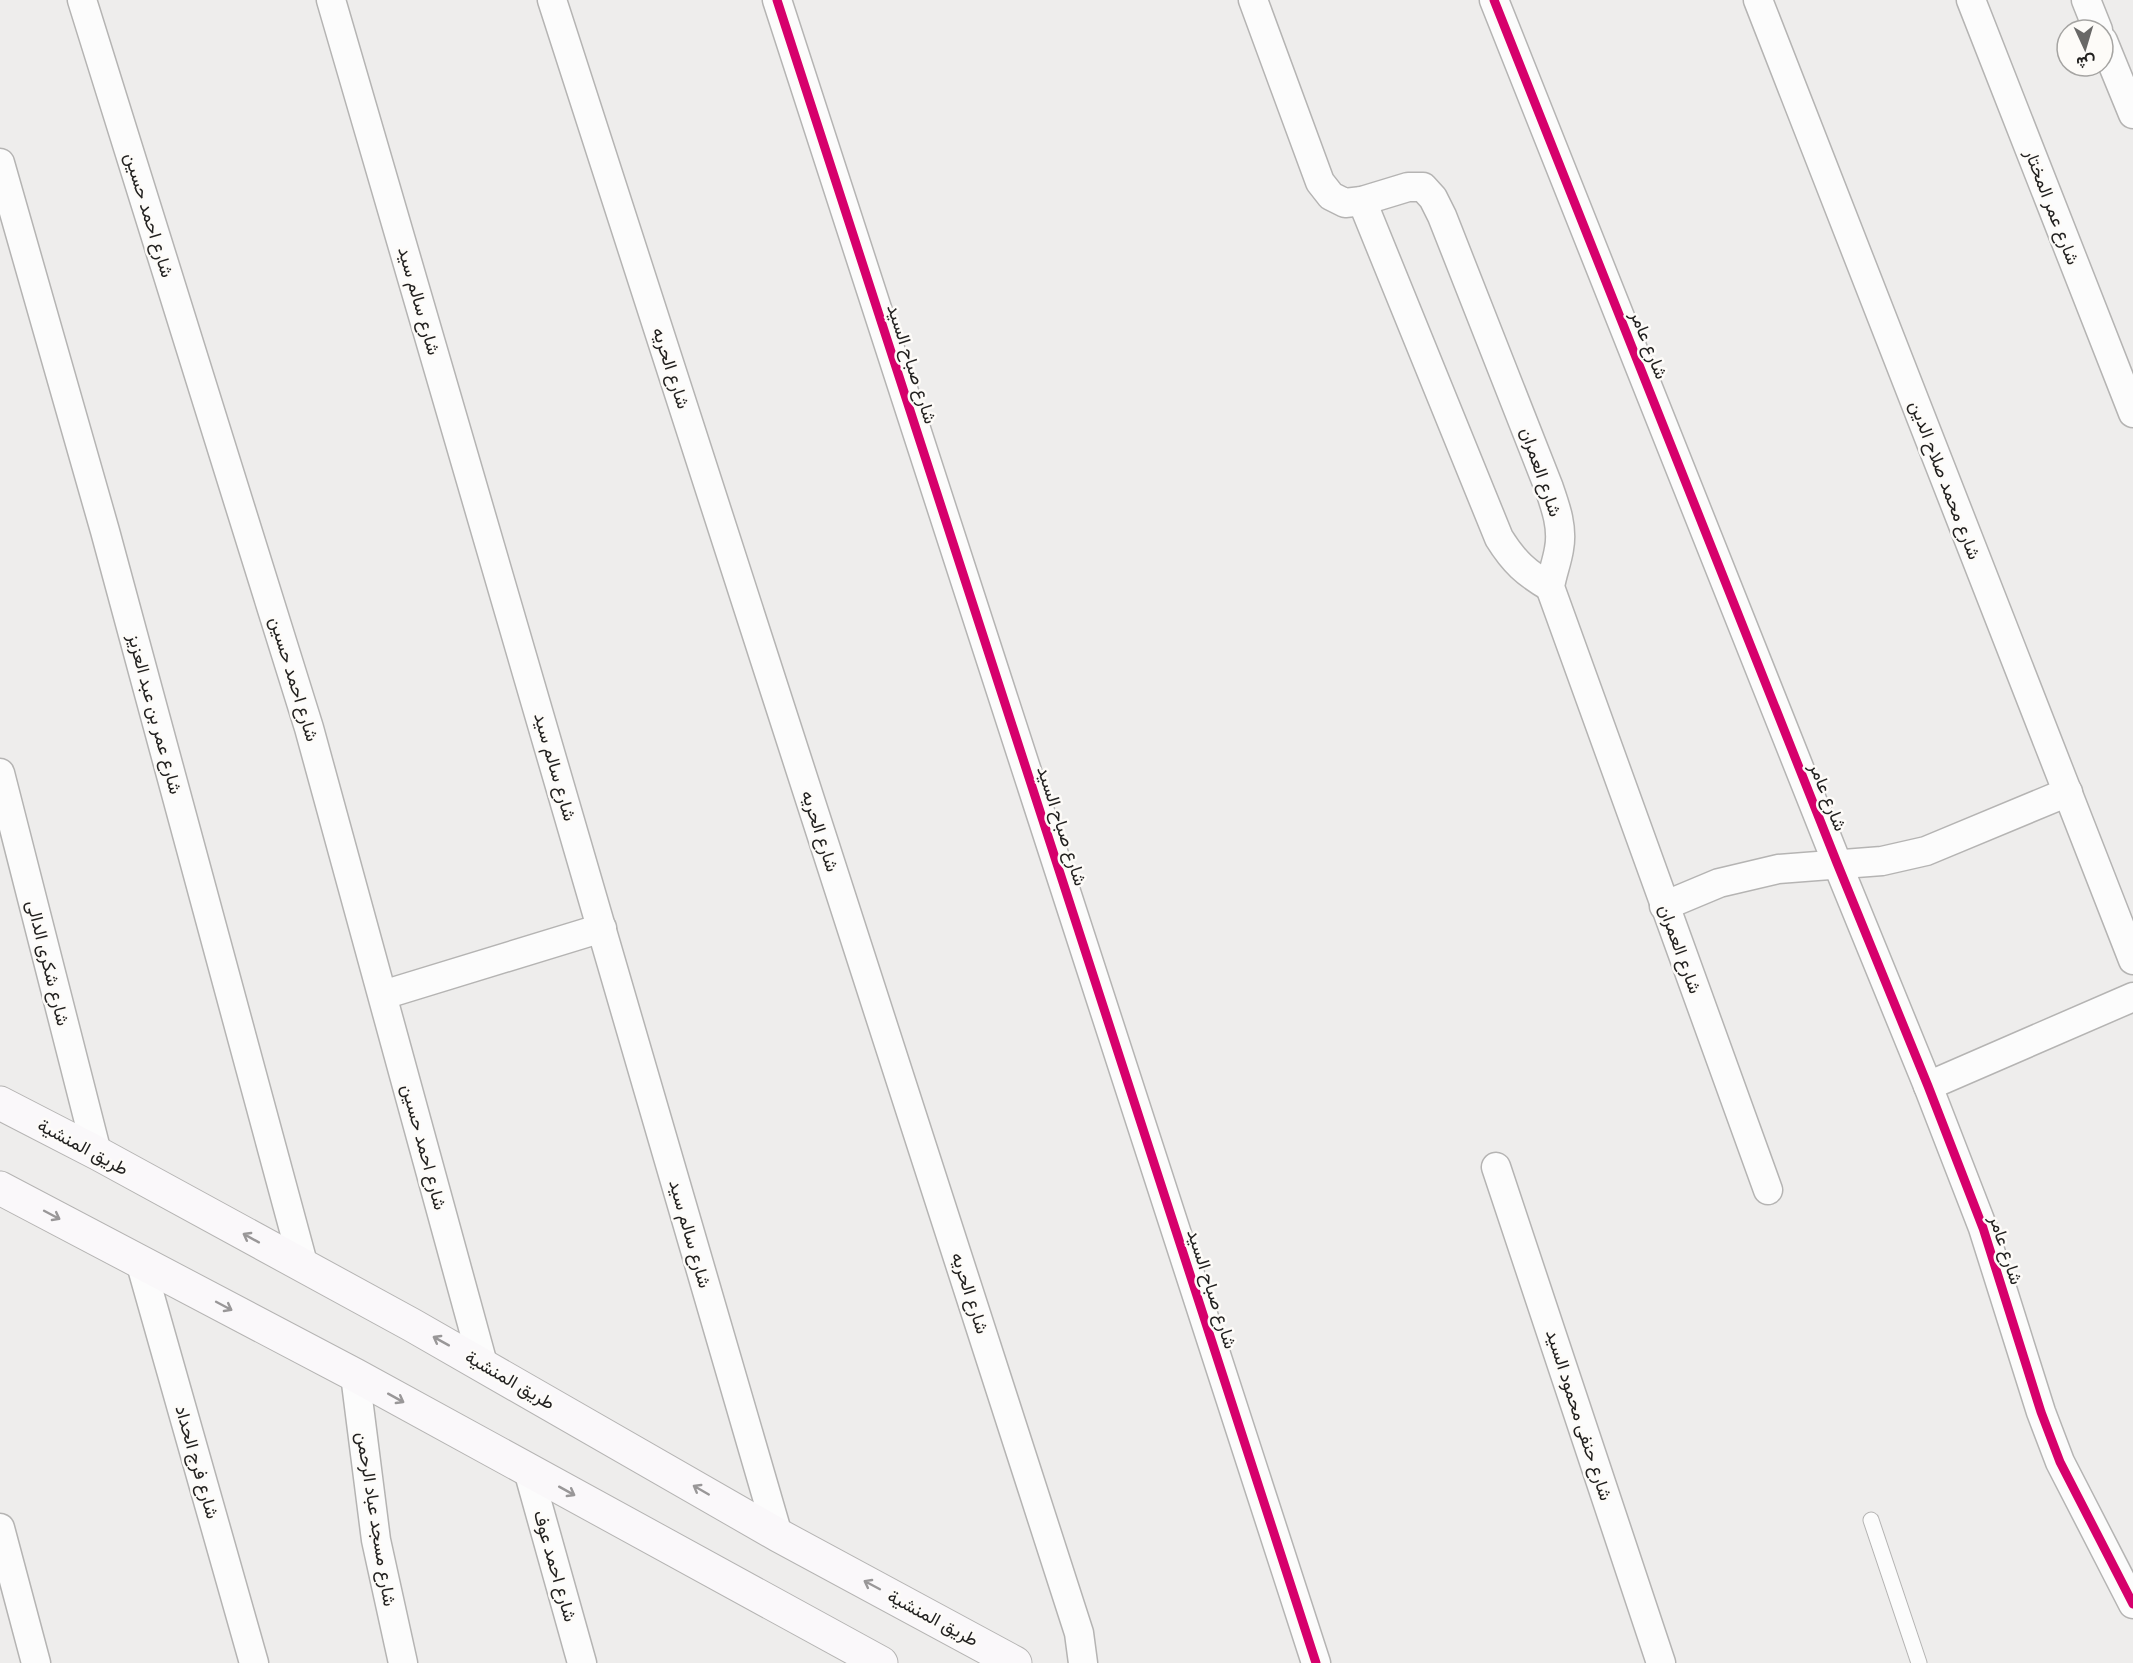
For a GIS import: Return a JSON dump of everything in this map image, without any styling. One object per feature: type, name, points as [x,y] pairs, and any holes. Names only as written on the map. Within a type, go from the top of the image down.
[{"type":"street","name":"شارع احمد حسين","points":[[82,0],[309,728],[483,1364]]},
{"type":"street","name":"شارع سالم سيد","points":[[331,0],[778,1535]]},
{"type":"street","name":"شارع الحريه","points":[[552,0],[1076,1621],[1083,1663]]},
{"type":"street","name":"شارع صباح السيد","points":[[777,0],[1316,1663]]},
{"type":"street","name":"شارع العمران","points":[[1253,0],[1320,182],[1331,196],[1345,203],[1362,201],[1408,187],[1423,187],[1433,198],[1557,512],[1560,532],[1559,550],[1550,587],[1768,1190]]},
{"type":"street","name":"شارع عامر","points":[[1494,0],[1983,1228],[2060,1462],[2133,1604]]},
{"type":"street","name":"شارع محمد صلاح الدين","points":[[1758,0],[2133,960]]},
{"type":"street","name":"شارع عمر المختار","points":[[1971,0],[2133,413]]},
{"type":"street","points":[[2086,0],[2093,18]]},
{"type":"street","points":[[2115,70],[2133,114]]},
{"type":"street","name":"شارع عمر بن عبد العزيز","points":[[0,163],[105,531],[304,1267]]},
{"type":"street","points":[[1362,201],[1499,538],[1512,558],[1529,575],[1550,587]]},
{"type":"street","name":"شارع شكرى الدالى","points":[[0,773],[97,1153]]},
{"type":"street","points":[[1664,906],[1719,883],[1768,871],[1837,863],[1882,861],[1926,851],[2068,792]]},
{"type":"street","points":[[383,995],[602,928]]},
{"type":"street","points":[[1928,1086],[2133,997]]},
{"type":"street","name":"طريق المنشية","points":[[0,1103],[97,1153],[483,1364],[778,1535],[1015,1663]]},
{"type":"street","name":"شارع حنفى محمود السيد","points":[[1496,1167],[1661,1663]]},
{"type":"street","points":[[0,1188],[355,1375],[866,1659]]},
{"type":"street","name":"شارع فرج الحداد","points":[[140,1262],[254,1663]]},
{"type":"street","name":"شارع مسجد عباد الرحمن","points":[[355,1375],[376,1540],[403,1663]]},
{"type":"street","name":"شارع احمد عوف","points":[[528,1470],[582,1663]]},
{"type":"street","points":[[0,1528],[36,1663]]},
{"type":"lane","points":[[1871,1520],[1919,1663]]},
{"type":"cycle path","points":[[777,0],[1316,1663]]},
{"type":"cycle path","points":[[1494,0],[1983,1228],[2041,1412],[2060,1462],[2133,1604]]}]
